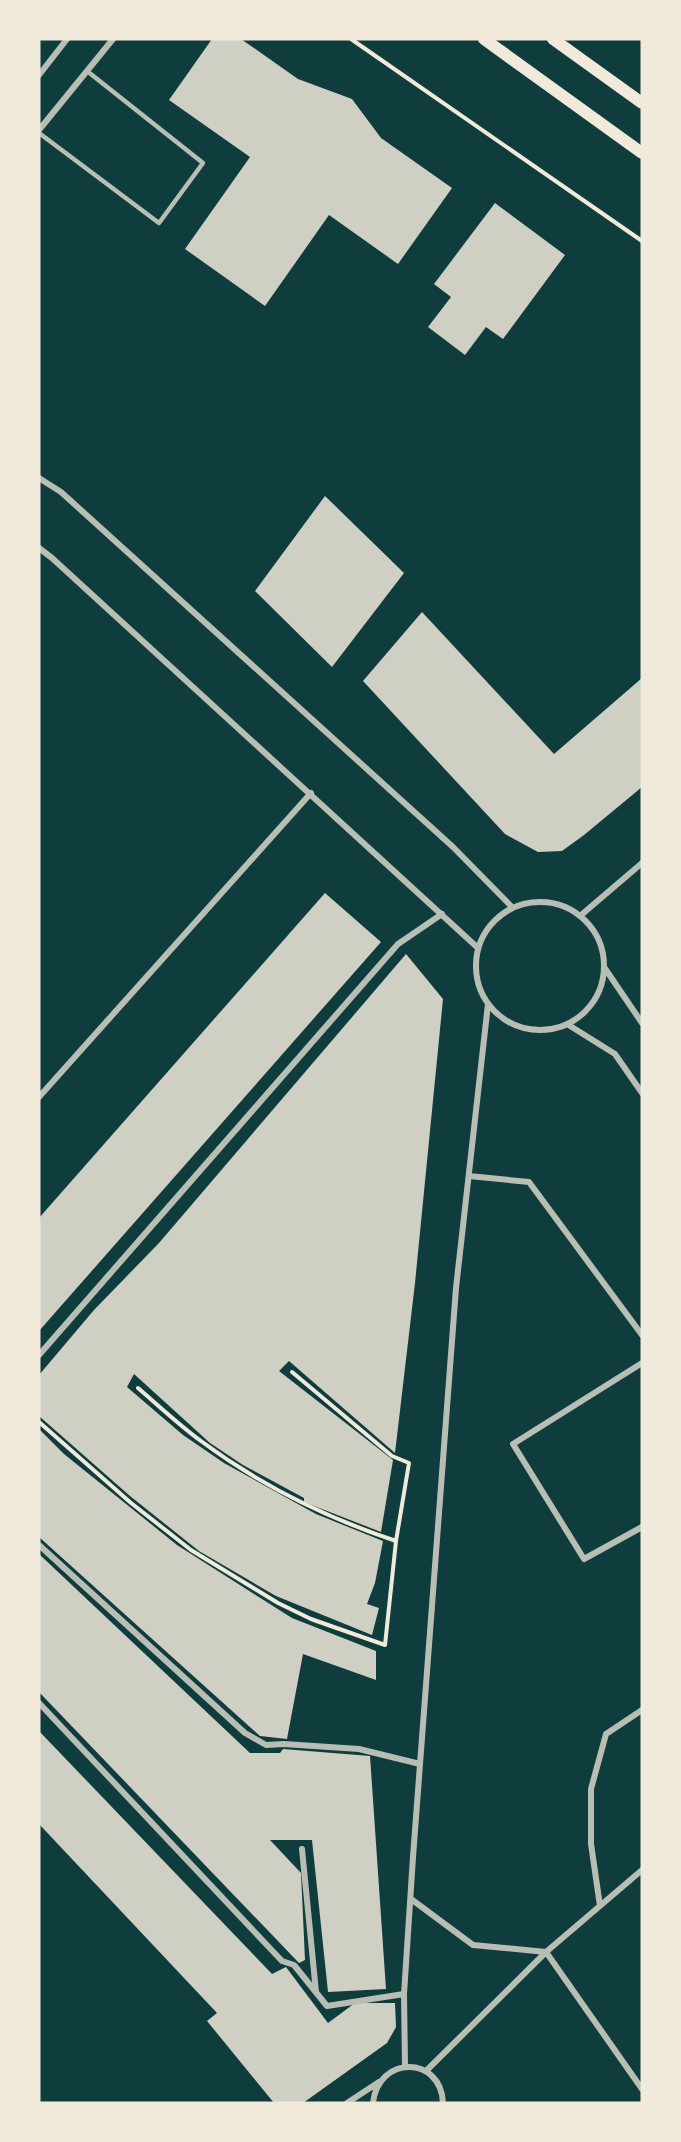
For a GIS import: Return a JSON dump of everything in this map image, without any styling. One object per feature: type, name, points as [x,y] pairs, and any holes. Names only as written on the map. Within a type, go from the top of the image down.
[{"type":"main road","points":[[484,39],[642,153]]},
{"type":"main road","points":[[554,39],[642,103]]},
{"type":"street","points":[[39,75],[67,39]]},
{"type":"street","points":[[39,131],[113,39]]},
{"type":"street","points":[[39,478],[61,492],[222,636],[453,847],[512,908]]},
{"type":"street","points":[[39,548],[311,793],[478,948]]},
{"type":"street","points":[[39,1097],[311,793]]},
{"type":"street","points":[[580,916],[642,863]]},
{"type":"street","points":[[530,902],[548,902],[565,906],[580,916],[594,930],[602,947],[604,967],[600,990],[586,1010],[567,1024],[546,1030],[524,1028],[504,1019],[488,1004],[479,986],[476,967],[478,948],[490,924],[512,908],[530,902]]},
{"type":"street","points":[[39,1355],[398,944],[442,914]]},
{"type":"street","points":[[604,967],[642,1023]]},
{"type":"street","points":[[405,2066],[404,1994],[456,1288],[488,1004]]},
{"type":"street","points":[[567,1024],[615,1054],[642,1093]]},
{"type":"street","points":[[469,1176],[529,1182],[642,1335]]},
{"type":"street","points":[[642,1363],[513,1444],[584,1559],[642,1527]]},
{"type":"street","points":[[39,1545],[245,1733],[266,1745],[359,1749],[420,1764]]},
{"type":"street","points":[[39,1703],[282,1961],[294,1965],[327,2006],[404,1994]]},
{"type":"street","points":[[600,1906],[591,1844],[591,1790],[606,1734],[642,1710]]},
{"type":"street","points":[[302,1849],[316,1992]]},
{"type":"street","points":[[426,2071],[546,1952],[642,1870]]},
{"type":"street","points":[[411,1899],[472,1945],[546,1952],[642,2089]]},
{"type":"street","points":[[346,2103],[380,2081],[388,2073],[405,2066],[426,2071],[438,2083],[443,2094],[443,2103]]},
{"type":"street","points":[[373,2103],[374,2091],[380,2081]]},
{"type":"lane","points":[[39,131],[159,223],[203,163],[87,71]]},
{"type":"path","points":[[351,39],[642,241]]},
{"type":"path","points":[[39,1422],[131,1503],[191,1550],[278,1603],[311,1618],[385,1645],[396,1541],[409,1463],[392,1456],[292,1371]]},
{"type":"path","points":[[138,1388],[200,1440],[233,1463],[305,1505],[396,1541]]},
{"type":"building","points":[[212,39],[241,39],[298,79],[352,99],[381,138],[452,188],[398,264],[329,215],[265,306],[185,249],[250,157],[169,100]]},
{"type":"building","points":[[495,203],[565,255],[503,339],[486,327],[465,355],[428,327],[451,297],[434,284]]},
{"type":"building","points":[[325,496],[404,573],[332,667],[255,591]]},
{"type":"building","points":[[422,612],[554,754],[642,678],[642,787],[562,851],[538,852],[505,834],[363,681]]},
{"type":"building","points":[[325,893],[381,942],[39,1331],[39,1218]]},
{"type":"building","points":[[406,954],[443,999],[415,1283],[395,1453],[289,1361],[279,1371],[393,1460],[381,1532],[304,1502],[304,1498],[243,1465],[210,1443],[134,1374],[127,1387],[183,1435],[224,1463],[316,1514],[383,1541],[375,1583],[367,1604],[379,1608],[372,1635],[276,1596],[199,1551],[130,1496],[39,1416],[39,1375],[94,1310],[159,1243]]},
{"type":"building","points":[[39,1429],[64,1454],[177,1545],[292,1618],[376,1651],[376,1680],[303,1654],[287,1739],[260,1736],[39,1537]]},
{"type":"building","points":[[39,1554],[250,1753],[280,1753],[283,1749],[370,1756],[386,1989],[328,1992],[312,1840],[270,1840],[301,1873],[305,1960],[299,1963],[39,1692]]},
{"type":"building","points":[[39,1731],[272,1974],[286,1967],[328,2023],[355,2003],[395,2003],[396,2027],[387,2043],[303,2103],[274,2103],[207,2021],[217,2013],[39,1824]]}]
